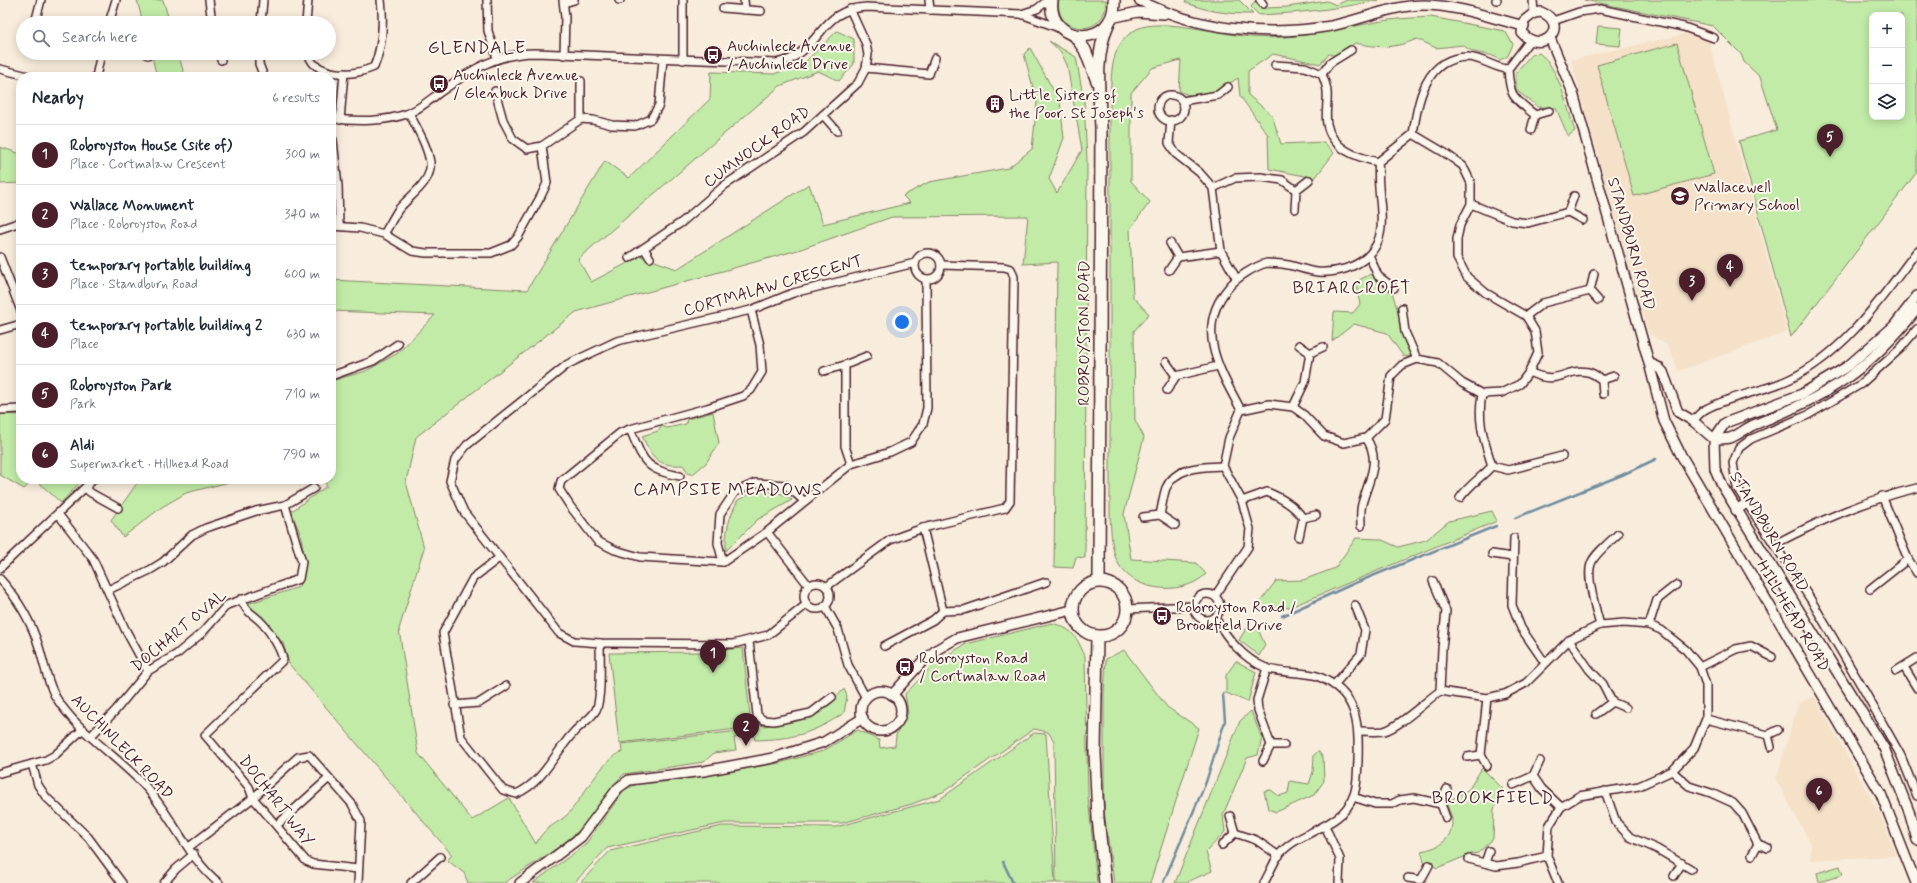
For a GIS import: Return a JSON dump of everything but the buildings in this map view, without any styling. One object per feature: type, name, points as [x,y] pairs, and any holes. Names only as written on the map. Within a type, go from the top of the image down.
[{"type":"main road","name":"ROBROYSTON ROAD","points":[[1052,0],[1052,16],[1070,33],[1084,50],[1098,86]]},
{"type":"main road","name":"ROBROYSTON ROAD","points":[[1099,581],[1101,127],[1098,86],[1101,43],[1114,8],[1114,0]]},
{"type":"main road","points":[[1070,33],[1091,35],[1103,28],[1110,20]]},
{"type":"main road","points":[[1099,581],[1112,584],[1124,595],[1127,609],[1124,622],[1111,634],[1097,636],[1088,634],[1078,626],[1072,610],[1075,597],[1086,585],[1099,581]]},
{"type":"main road","points":[[1097,636],[1095,753],[1098,818],[1105,883]]},
{"type":"street","points":[[37,16],[41,0]]},
{"type":"street","points":[[111,16],[116,0]]},
{"type":"street","points":[[209,0],[211,16]]},
{"type":"street","points":[[262,16],[263,0]]},
{"type":"street","points":[[307,16],[308,0]]},
{"type":"street","points":[[336,72],[360,73],[374,68],[379,54],[384,23],[381,0]]},
{"type":"street","points":[[487,0],[488,31],[497,58]]},
{"type":"street","points":[[564,54],[563,2],[574,0]]},
{"type":"street","points":[[683,0],[683,60]]},
{"type":"street","points":[[744,0],[745,10]]},
{"type":"street","points":[[929,0],[930,10]]},
{"type":"street","points":[[1021,14],[1037,8],[1048,0]]},
{"type":"street","points":[[1139,0],[1169,14],[1205,24],[1232,28],[1282,30],[1331,26],[1422,5],[1460,9],[1524,26]]},
{"type":"street","points":[[1533,0],[1534,13]]},
{"type":"street","points":[[336,119],[372,121],[409,113],[426,103],[465,73],[497,58],[524,53],[766,63],[786,61],[800,53],[832,19],[850,9],[866,7],[1021,14],[1070,33]]},
{"type":"street","points":[[723,8],[761,11]]},
{"type":"street","name":"CUMNOCK ROAD","points":[[629,258],[682,222],[725,185],[804,132],[858,83],[866,68],[868,55],[866,44],[850,9]]},
{"type":"street","points":[[1553,22],[1579,12],[1600,10],[1684,27],[1714,38]]},
{"type":"street","points":[[1110,20],[1138,12],[1169,14]]},
{"type":"street","points":[[1541,12],[1550,16],[1553,22],[1554,31],[1550,38],[1543,41],[1530,40],[1522,33],[1524,20],[1534,13],[1541,12]]},
{"type":"street","name":"STANDBURN ROAD","points":[[1550,38],[1573,93],[1649,363]]},
{"type":"street","points":[[1530,40],[1508,69],[1509,90],[1518,101],[1535,115]]},
{"type":"street","points":[[1322,74],[1330,63],[1351,50]]},
{"type":"street","points":[[1322,74],[1327,91],[1327,123],[1331,136],[1339,146],[1358,158],[1378,162],[1413,134],[1417,107],[1423,86],[1436,69],[1450,61],[1468,57],[1488,61],[1502,69],[1508,69]]},
{"type":"street","points":[[866,68],[929,74],[935,58]]},
{"type":"street","points":[[495,91],[503,120],[512,139],[527,149],[542,146],[581,119],[593,120],[612,125],[635,126],[651,119],[659,105],[663,59]]},
{"type":"street","points":[[97,72],[100,60]]},
{"type":"street","points":[[259,60],[259,64],[262,72]]},
{"type":"street","points":[[311,60],[313,64],[332,72]]},
{"type":"street","points":[[1274,65],[1305,67],[1322,74]]},
{"type":"street","points":[[0,69],[16,73]]},
{"type":"street","points":[[340,120],[344,73]]},
{"type":"street","points":[[581,81],[581,119]]},
{"type":"street","points":[[1182,101],[1218,95],[1228,87]]},
{"type":"street","points":[[1170,95],[1178,97],[1182,101],[1183,112],[1180,116],[1171,120],[1161,115],[1158,111],[1159,102],[1164,97],[1170,95]]},
{"type":"street","points":[[1535,115],[1549,111]]},
{"type":"street","points":[[384,234],[398,211],[425,182],[429,172],[430,163],[420,133],[409,113]]},
{"type":"street","points":[[823,115],[837,131]]},
{"type":"street","points":[[1531,130],[1535,115]]},
{"type":"street","points":[[1171,120],[1169,143],[1176,154],[1199,172],[1213,188],[1221,251],[1236,278]]},
{"type":"street","points":[[1241,410],[1269,404],[1293,407],[1304,415],[1324,436],[1344,443],[1366,438],[1384,419],[1391,376],[1402,364],[1417,359],[1438,363],[1462,383],[1482,394],[1502,393],[1520,384],[1529,372],[1538,353],[1535,331],[1526,316],[1486,292],[1467,277],[1457,258],[1456,239],[1460,225],[1470,204],[1471,183],[1462,166],[1445,153],[1413,134]]},
{"type":"street","points":[[336,163],[339,226],[360,228],[384,234],[412,251],[426,253],[491,254],[511,245],[518,237],[547,183],[542,146]]},
{"type":"street","points":[[1241,410],[1218,366],[1211,342],[1212,319],[1221,296],[1236,278],[1267,263],[1292,265],[1317,272],[1345,270],[1369,256],[1378,241],[1383,220],[1378,162]]},
{"type":"street","points":[[1213,188],[1235,178],[1260,177],[1282,180],[1296,190]]},
{"type":"street","points":[[1295,209],[1296,190],[1309,180]]},
{"type":"street","points":[[1568,212],[1574,196]]},
{"type":"street","points":[[1470,204],[1512,221],[1528,223],[1568,212],[1583,220]]},
{"type":"street","points":[[0,229],[16,224]]},
{"type":"street","points":[[1170,243],[1178,257]]},
{"type":"street","points":[[644,248],[650,258]]},
{"type":"street","points":[[1169,270],[1178,257],[1221,251]]},
{"type":"street","points":[[1693,421],[1705,409],[1789,380],[1816,363],[1842,343],[1873,309],[1917,251]]},
{"type":"street","points":[[931,252],[938,257],[941,270],[935,277],[926,279],[918,275],[914,263],[919,256],[931,252]]},
{"type":"street","points":[[1369,256],[1378,276],[1394,288]]},
{"type":"street","points":[[0,257],[16,298]]},
{"type":"street","name":"CORTMALAW CRESCENT","points":[[806,604],[768,635],[734,644],[698,645],[574,641],[559,634],[464,512],[450,481],[455,460],[467,445],[568,364],[617,341],[751,310],[793,293],[914,263]]},
{"type":"street","points":[[826,587],[890,540],[924,528],[1005,508],[1010,500],[1014,277],[1011,269],[1004,267],[941,265]]},
{"type":"street","points":[[1590,291],[1594,274]]},
{"type":"street","points":[[751,310],[760,344],[762,372],[751,390],[743,396],[708,408],[630,428],[620,433],[561,481],[559,489],[597,541],[615,550],[640,557],[723,562],[767,532],[851,464],[890,452],[911,442],[923,424],[927,408],[926,279]]},
{"type":"street","points":[[1526,316],[1543,303],[1590,291]]},
{"type":"street","points":[[1590,291],[1598,300]]},
{"type":"street","points":[[1714,439],[1726,423],[1802,394],[1848,366],[1894,326],[1917,296]]},
{"type":"street","points":[[1402,308],[1405,332],[1417,359]]},
{"type":"street","points":[[1649,363],[1658,367],[1663,372],[1678,412],[1693,421],[1714,439],[1730,438],[1748,427],[1798,407],[1847,379],[1883,349],[1897,335],[1917,309]]},
{"type":"street","points":[[0,330],[16,325]]},
{"type":"street","name":"STANDBURN ROAD","points":[[1917,329],[1900,349],[1861,384],[1808,415],[1751,439],[1739,448],[1733,463],[1737,488],[1811,600],[1865,692],[1901,756],[1917,796]]},
{"type":"street","points":[[336,374],[373,362],[398,344]]},
{"type":"street","points":[[1299,345],[1310,353]]},
{"type":"street","points":[[1310,353],[1323,347]]},
{"type":"street","points":[[1293,407],[1305,382],[1310,353]]},
{"type":"street","points":[[824,371],[845,365],[867,356]]},
{"type":"street","points":[[1166,362],[1176,376]]},
{"type":"street","name":"HILLHEAD ROAD","points":[[1649,363],[1664,421],[1681,455],[1881,794],[1916,883]]},
{"type":"street","points":[[845,365],[844,446],[851,464]]},
{"type":"street","points":[[1167,390],[1176,376],[1218,366]]},
{"type":"street","points":[[1529,372],[1541,378],[1553,379],[1578,372],[1589,372],[1602,380]]},
{"type":"street","points":[[1602,380],[1614,376]]},
{"type":"street","points":[[1602,380],[1603,394]]},
{"type":"street","points":[[1482,394],[1479,408],[1480,426],[1492,466]]},
{"type":"street","points":[[0,410],[16,409]]},
{"type":"street","points":[[1215,596],[1248,547],[1250,529],[1242,501],[1224,466],[1229,438],[1241,410]]},
{"type":"street","points":[[630,428],[645,463],[666,474],[680,476]]},
{"type":"street","points":[[1361,526],[1362,504],[1374,467],[1371,445],[1366,438]]},
{"type":"street","name":"STANDBURN ROAD","points":[[1714,439],[1716,469],[1736,510],[1884,748],[1910,814],[1917,840]]},
{"type":"street","points":[[1492,466],[1508,470],[1562,456]]},
{"type":"street","points":[[1160,516],[1166,488],[1177,473],[1199,468],[1224,466]]},
{"type":"street","points":[[1460,498],[1466,489],[1482,477],[1492,466]]},
{"type":"street","points":[[723,562],[718,543],[720,514],[735,492],[755,483],[786,485],[804,501]]},
{"type":"street","points":[[0,568],[89,484]]},
{"type":"street","points":[[85,488],[118,508]]},
{"type":"street","points":[[108,590],[150,570],[163,562],[192,535],[206,528],[256,511],[284,505],[314,488]]},
{"type":"street","points":[[1775,544],[1825,518],[1882,496],[1917,488]]},
{"type":"street","points":[[1242,501],[1267,492],[1292,505],[1303,518]]},
{"type":"street","points":[[1882,496],[1908,559],[1917,573]]},
{"type":"street","points":[[1736,510],[1747,503]]},
{"type":"street","name":"DOCHART OVAL","points":[[91,736],[115,711],[148,671],[177,654],[203,632],[227,605],[299,579],[302,562],[284,505]]},
{"type":"street","points":[[58,514],[93,559],[125,629],[148,671]]},
{"type":"street","points":[[1303,518],[1316,515]]},
{"type":"street","points":[[1143,517],[1160,516],[1175,525]]},
{"type":"street","points":[[1299,537],[1303,518]]},
{"type":"street","points":[[924,528],[943,611]]},
{"type":"street","points":[[767,532],[809,586]]},
{"type":"street","points":[[1600,625],[1591,587],[1591,564],[1605,545],[1618,534]]},
{"type":"street","points":[[1514,538],[1512,557],[1512,604],[1521,628],[1545,663]]},
{"type":"street","points":[[1492,554],[1512,557]]},
{"type":"street","points":[[499,558],[473,578],[443,633],[454,705],[461,737],[503,790],[516,794],[522,791],[545,772],[573,732],[596,711],[598,699],[600,643]]},
{"type":"street","points":[[1870,589],[1908,559]]},
{"type":"street","name":"AUCHINLECK ROAD","points":[[0,580],[20,604],[30,622],[54,695],[83,729],[145,786],[168,814],[206,871],[219,883]]},
{"type":"street","points":[[1433,581],[1446,611],[1442,648],[1440,691]]},
{"type":"street","points":[[884,646],[933,620],[943,611],[964,610],[1046,582]]},
{"type":"street","points":[[816,584],[826,587],[829,598],[825,606],[822,608],[813,608],[806,604],[805,592],[809,586],[816,584]]},
{"type":"street","points":[[1649,625],[1657,600],[1676,585]]},
{"type":"street","points":[[1207,593],[1215,596],[1219,600],[1221,607],[1215,618],[1209,620],[1200,618],[1195,611],[1194,606],[1197,599],[1201,595],[1207,593]]},
{"type":"street","name":"DOCHART WAY","points":[[241,599],[246,610],[264,625],[282,654],[283,660],[205,735],[249,787],[253,798],[306,861],[313,864],[358,869]]},
{"type":"street","points":[[1334,685],[1361,654],[1365,630],[1355,605]]},
{"type":"street","points":[[825,606],[838,628],[848,665],[866,698]]},
{"type":"street","points":[[1127,609],[1194,606]]},
{"type":"street","points":[[892,695],[936,650],[957,638],[1072,610]]},
{"type":"street","points":[[1215,618],[1230,641],[1246,656],[1267,668],[1316,676],[1334,685],[1347,696],[1356,714],[1359,731],[1357,775],[1354,797],[1342,813],[1325,826],[1298,839],[1279,856],[1264,883]]},
{"type":"street","points":[[1359,731],[1386,731],[1410,715],[1424,702],[1440,691],[1487,698],[1505,694],[1526,683],[1569,640],[1600,625],[1624,623],[1649,625],[1661,630],[1674,639],[1686,650],[1700,667],[1706,685],[1706,719],[1694,748],[1672,770],[1639,786],[1579,796],[1561,807],[1548,826],[1547,856],[1558,883]]},
{"type":"street","points":[[1569,640],[1589,670],[1603,684],[1612,702],[1626,708]]},
{"type":"street","points":[[749,641],[757,715],[763,720],[774,721],[811,713],[832,697]]},
{"type":"street","points":[[1700,667],[1736,649],[1751,646],[1772,657]]},
{"type":"street","points":[[1896,671],[1917,658]]},
{"type":"street","points":[[1904,667],[1917,688]]},
{"type":"street","points":[[1263,761],[1271,745],[1258,710],[1257,700],[1267,668]]},
{"type":"street","points":[[454,705],[478,703],[506,686]]},
{"type":"street","points":[[874,692],[892,695],[899,703],[900,716],[898,721],[890,729],[874,730],[869,727],[863,718],[861,709],[866,698],[874,692]]},
{"type":"street","points":[[1487,698],[1481,755],[1487,766]]},
{"type":"street","points":[[1596,714],[1612,702]]},
{"type":"street","points":[[520,883],[581,837],[618,788],[628,780],[704,772],[773,758],[824,742],[863,718]]},
{"type":"street","points":[[1706,719],[1768,735],[1778,730]]},
{"type":"street","points":[[0,773],[32,764],[55,755],[83,729]]},
{"type":"street","points":[[1768,735],[1771,747]]},
{"type":"street","points":[[1271,745],[1284,745]]},
{"type":"street","points":[[189,847],[253,798],[298,757],[309,755],[352,804],[361,821],[358,883]]},
{"type":"street","points":[[1467,757],[1481,755]]},
{"type":"street","points":[[1513,785],[1533,776],[1540,761]]},
{"type":"street","points":[[32,764],[38,785],[46,797],[88,837],[122,883]]},
{"type":"street","points":[[1672,770],[1688,786],[1711,793],[1732,803],[1742,813],[1758,844],[1768,848]]},
{"type":"street","points":[[1533,776],[1542,789],[1561,807]]},
{"type":"street","points":[[277,825],[330,778]]},
{"type":"street","points":[[1446,818],[1441,804],[1447,790]]},
{"type":"street","points":[[1606,791],[1616,822],[1630,837],[1657,849],[1691,869]]},
{"type":"street","points":[[1354,797],[1375,804],[1392,804],[1400,800],[1414,798],[1441,804]]},
{"type":"street","points":[[1230,816],[1235,833]]},
{"type":"street","points":[[1325,826],[1340,859],[1339,883]]},
{"type":"street","points":[[1235,833],[1256,840],[1279,856]]},
{"type":"street","points":[[1222,845],[1235,833]]},
{"type":"street","points":[[1752,855],[1758,844]]},
{"type":"street","points":[[1485,864],[1489,851]]},
{"type":"street","points":[[164,883],[194,854]]},
{"type":"street","points":[[1469,860],[1496,866],[1518,863],[1547,856]]},
{"type":"street","points":[[411,883],[440,857]]},
{"type":"street","points":[[1674,876],[1682,863]]},
{"type":"street","points":[[1408,878],[1421,881],[1429,865]]},
{"type":"shaded area","name":"Wallacewell Primary School","points":[[1706,29],[1787,332],[1679,371],[1667,345],[1649,334],[1571,60]]},
{"type":"shaded area","points":[[1814,696],[1881,816],[1896,856],[1810,860],[1811,844],[1776,780],[1798,704]]},
{"type":"green space","points":[[137,0],[163,0],[168,16],[141,16]]},
{"type":"green space","points":[[1059,0],[1106,0],[1104,13],[1098,22],[1090,27],[1081,28],[1071,25],[1064,20],[1059,11]]},
{"type":"green space","points":[[1186,0],[1239,0],[1253,14],[1235,14],[1210,10],[1185,2]]},
{"type":"green space","points":[[1347,0],[1379,0],[1319,10],[1259,15],[1251,7],[1255,1],[1266,8],[1287,7],[1327,1],[1336,5]]},
{"type":"green space","points":[[1584,0],[1917,0],[1917,172],[1791,337],[1739,141],[1777,130],[1760,77],[1744,62],[1741,54],[1713,26]]},
{"type":"green space","points":[[1431,17],[1505,31],[1513,44],[1508,56],[1500,60],[1490,55],[1478,53],[1468,49],[1463,45],[1436,48],[1417,39],[1401,45],[1386,47],[1355,43],[1336,56],[1329,54],[1320,64],[1273,54],[1248,71],[1248,95],[1272,115],[1281,144],[1324,142],[1334,153],[1315,178],[1269,169],[1268,135],[1240,96],[1238,78],[1217,91],[1209,94],[1194,96],[1187,94],[1179,91],[1181,60],[1152,68],[1131,93],[1131,181],[1150,202],[1130,229],[1133,297],[1149,314],[1134,331],[1135,420],[1144,437],[1124,514],[1131,559],[1196,563],[1206,574],[1196,582],[1183,586],[1156,588],[1142,584],[1130,577],[1121,568],[1115,556],[1110,516],[1110,101],[1112,70],[1117,51],[1121,43],[1128,35],[1137,29],[1147,26],[1176,26],[1239,36],[1269,38],[1320,33],[1389,20]]},
{"type":"green space","points":[[1598,26],[1622,28],[1620,46],[1596,44]]},
{"type":"green space","points":[[837,31],[854,39],[854,64],[839,81],[818,71],[780,86],[578,259],[591,282],[641,256],[677,269],[809,184],[823,224],[910,203],[903,196],[929,182],[1008,168],[1032,149],[1037,102],[1024,54],[1030,48],[1060,102],[1064,138],[1049,179],[1057,193],[1082,150],[1067,65],[1061,52],[1049,41],[1076,57],[1084,101],[1087,160],[1085,558],[1076,557],[1073,568],[1054,567],[1057,262],[1023,264],[1028,216],[892,217],[798,250],[576,312],[416,437],[406,482],[424,548],[399,629],[418,753],[472,820],[509,798],[536,844],[546,830],[567,815],[608,761],[615,755],[622,752],[621,744],[740,731],[742,736],[734,738],[736,750],[714,753],[704,762],[624,774],[617,781],[581,829],[559,847],[504,883],[468,883],[464,873],[447,860],[452,855],[289,664],[283,643],[247,604],[299,587],[303,548],[299,529],[289,513],[327,486],[326,484],[336,484],[336,380],[366,371],[398,353],[435,315],[336,311],[336,280],[527,290],[605,161],[629,178],[710,99],[711,72],[774,74],[804,63]]},
{"type":"green space","points":[[1677,43],[1714,174],[1634,196],[1597,65]]},
{"type":"green space","points":[[1539,53],[1546,59],[1552,68],[1562,89],[1575,131],[1568,136],[1556,108],[1538,107],[1516,90],[1516,72],[1531,55]]},
{"type":"green space","points":[[153,60],[180,60],[184,72],[156,72]]},
{"type":"green space","points":[[0,147],[16,152],[16,183],[0,184]]},
{"type":"green space","points":[[1371,274],[1392,292],[1412,357],[1403,356],[1387,333],[1354,324],[1332,341],[1334,312],[1353,313],[1360,304],[1355,282]]},
{"type":"green space","points":[[713,412],[719,443],[706,463],[693,474],[689,474],[683,465],[667,464],[656,459],[649,450],[642,436],[658,431],[662,426],[667,428],[686,424],[687,419]]},
{"type":"green space","points":[[0,415],[16,415],[16,484],[30,484],[24,489],[0,475]]},
{"type":"green space","points":[[40,484],[78,484],[61,503]]},
{"type":"green space","points":[[136,484],[221,484],[186,493],[162,507],[123,537],[111,520]]},
{"type":"green space","points":[[759,490],[783,494],[792,500],[757,520],[726,551],[728,525],[738,500]]},
{"type":"green space","points":[[1492,511],[1497,521],[1293,606],[1270,612],[1256,607],[1276,581],[1303,580],[1335,568],[1356,538],[1380,539],[1398,547],[1426,540],[1449,521]]},
{"type":"green space","points":[[1052,623],[1065,628],[1073,634],[1085,656],[1088,797],[1097,883],[1056,883],[1054,741],[1048,732],[1034,729],[943,792],[912,804],[842,823],[725,823],[607,848],[574,883],[533,883],[585,845],[624,790],[637,784],[674,781],[779,763],[823,751],[858,730],[879,740],[880,748],[895,746],[896,735],[908,713],[905,694],[937,661],[966,644]]},
{"type":"green space","points":[[1246,629],[1258,629],[1265,645],[1259,656],[1239,640]]},
{"type":"green space","points":[[743,648],[750,716],[757,723],[764,726],[797,721],[822,712],[844,689],[847,696],[844,713],[812,731],[791,737],[755,740],[753,734],[749,735],[746,728],[619,743],[609,653],[704,652]]},
{"type":"green space","points":[[1124,650],[1167,707],[1199,728],[1150,883],[1114,883],[1104,811],[1104,695],[1106,659]]},
{"type":"green space","points":[[1236,661],[1256,672],[1248,702],[1226,693],[1226,675]]},
{"type":"green space","points":[[1251,711],[1262,738],[1258,755],[1247,758],[1223,815],[1225,832],[1206,852],[1212,871],[1189,881],[1188,883],[1175,883],[1240,721]]},
{"type":"green space","points":[[1034,733],[1046,734],[1055,883],[580,883],[610,851],[722,826],[836,827],[940,799]]},
{"type":"green space","points":[[1318,751],[1323,757],[1324,781],[1314,795],[1276,812],[1268,809],[1264,791],[1271,790],[1279,796],[1288,793],[1290,781],[1309,784],[1313,772],[1314,755]]},
{"type":"green space","points":[[1482,768],[1503,789],[1494,809],[1493,839],[1478,853],[1471,854],[1437,868],[1424,861],[1421,851],[1433,848],[1443,842],[1450,834],[1452,821],[1451,814],[1446,803],[1469,789]]},
{"type":"green space","points":[[1840,866],[1843,875],[1819,882],[1817,873]]},
{"type":"waterway","points":[[1515,518],[1622,475],[1656,459]]},
{"type":"waterway","points":[[1282,616],[1355,583],[1496,526]]},
{"type":"waterway","points":[[1163,883],[1206,782],[1225,721],[1223,694]]},
{"type":"waterway","points":[[1003,862],[1013,883]]},
{"type":"place","name":"Auchinleck Avenue / Auchinleck Drive","points":[[713,55]]},
{"type":"place","name":"Auchinleck Avenue / Glenbuck Drive","points":[[439,84]]},
{"type":"place","name":"Little Sisters of the Poor. St Joseph's","points":[[995,104]]},
{"type":"place","name":"Robroyston Park","points":[[1830,157]]},
{"type":"place","name":"Wallacewell Primary School","points":[[1680,196]]},
{"type":"place","name":"temporary portable building 2","points":[[1730,287]]},
{"type":"place","name":"temporary portable building","points":[[1692,301]]},
{"type":"place","name":"Robroyston Road / Brookfield Drive","points":[[1162,616]]},
{"type":"place","name":"Robroyston Road / Cortmalaw Road","points":[[905,667]]},
{"type":"place","name":"Robroyston House (site of)","points":[[713,673]]},
{"type":"place","name":"Wallace Monument","points":[[746,746]]},
{"type":"place","name":"Aldi","points":[[1819,811]]},
{"type":"district","name":"GLENDALE","points":[[477,48]]},
{"type":"district","name":"BRIARCROFT","points":[[1352,288]]},
{"type":"district","name":"CAMPSIE MEADOWS","points":[[728,490]]},
{"type":"district","name":"BROOKFIELD","points":[[1493,798]]}]
